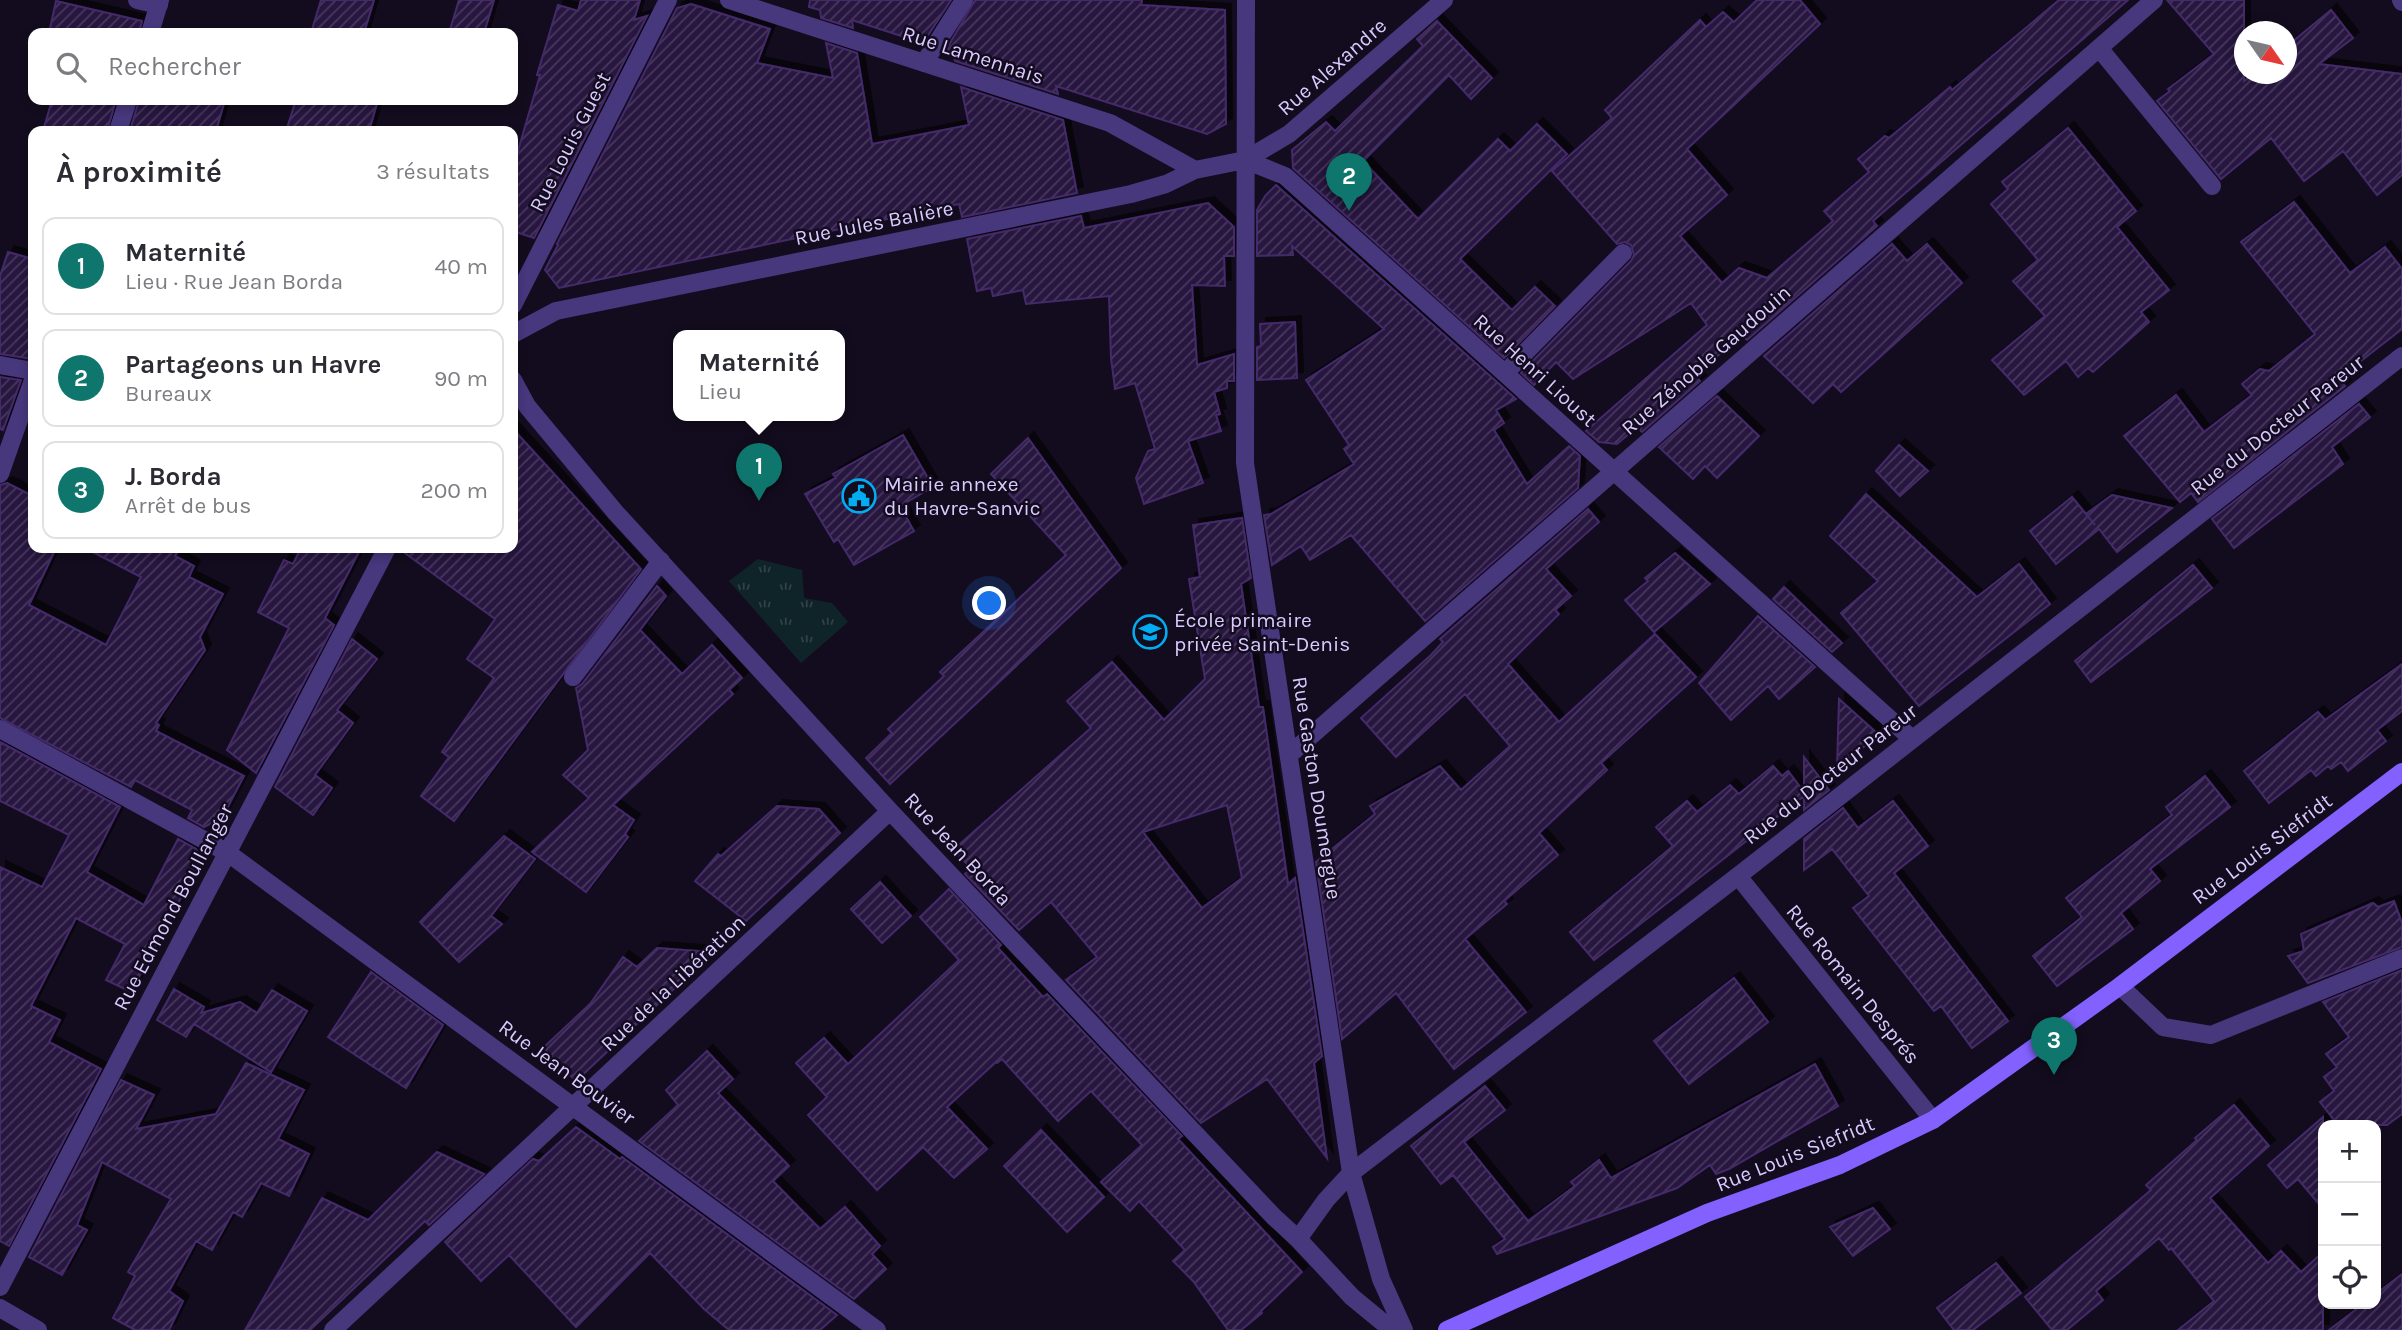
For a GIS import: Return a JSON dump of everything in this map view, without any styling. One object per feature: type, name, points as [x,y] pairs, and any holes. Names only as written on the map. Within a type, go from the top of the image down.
[{"type":"street","points":[[137,0],[159,3],[152,28]]},
{"type":"street","name":"Rue Louis Guest","points":[[518,295],[668,0]]},
{"type":"street","name":"Rue Lamennais","points":[[729,0],[1110,123],[1195,170]]},
{"type":"street","points":[[924,63],[964,0]]},
{"type":"street","name":"Rue Gaston Doumergue","points":[[1246,0],[1245,463],[1352,1173],[1381,1279],[1404,1330]]},
{"type":"street","name":"Rue Alexandre","points":[[1245,160],[1289,134],[1444,0]]},
{"type":"street","name":"Rue Zénoble Gaudouin","points":[[1289,755],[2154,0]]},
{"type":"street","points":[[2099,48],[2212,186]]},
{"type":"street","points":[[120,126],[126,105]]},
{"type":"street","name":"Rue Jules Balière","points":[[518,331],[556,311],[1131,194],[1166,184],[1195,170],[1245,160]]},
{"type":"street","name":"Rue Henri Lioust","points":[[1245,160],[1285,176],[1911,738]]},
{"type":"street","points":[[1505,373],[1623,253]]},
{"type":"street","name":"Rue du Docteur Pareur","points":[[1298,1239],[1326,1200],[1352,1173],[1738,876],[2402,356]]},
{"type":"street","points":[[0,365],[28,370]]},
{"type":"street","name":"Rue Jean Borda","points":[[518,389],[527,405],[616,513],[890,811],[1352,1297],[1392,1330]]},
{"type":"street","points":[[0,474],[28,394]]},
{"type":"street","name":"Rue Edmond Boullanger","points":[[0,1287],[384,553]]},
{"type":"street","points":[[573,677],[661,561]]},
{"type":"street","name":"Rue Jean Bouvier","points":[[0,729],[228,853],[877,1330]]},
{"type":"street","name":"Rue Louis Siefridt","points":[[1447,1330],[1707,1213],[1840,1165],[1933,1120],[2120,986],[2402,772]]},
{"type":"street","name":"Rue de la Libération","points":[[333,1330],[890,811]]},
{"type":"street","name":"Rue Romain Després","points":[[1738,876],[1933,1120]]},
{"type":"street","points":[[2120,986],[2163,1027],[2211,1035],[2402,958]]},
{"type":"street","points":[[0,1308],[38,1330]]},
{"type":"green space","points":[[758,559],[802,570],[804,598],[832,603],[848,622],[801,663],[729,581]]},
{"type":"building","points":[[321,0],[374,0],[366,28],[313,28]]},
{"type":"building","points":[[459,0],[494,0],[486,28],[451,28]]},
{"type":"building","points":[[581,0],[640,0],[634,20],[647,16],[534,238],[518,233],[518,151],[558,5],[578,11]]},
{"type":"building","points":[[810,0],[951,0],[923,43],[852,20],[853,28],[821,18],[820,10],[809,7]]},
{"type":"building","points":[[975,0],[1142,0],[1141,5],[1225,10],[1226,124],[1207,134],[1056,86],[1058,94],[955,61],[953,53],[946,50]]},
{"type":"building","points":[[1757,0],[1800,0],[1820,24],[1687,149],[1727,195],[1680,236],[1722,283],[1739,268],[1767,278],[1833,221],[1824,211],[1869,172],[1858,159],[1885,136],[1889,138],[1950,87],[1952,90],[2059,0],[2128,0],[1873,221],[1877,226],[1747,340],[1742,335],[1695,375],[1700,381],[1642,432],[1637,427],[1617,444],[1599,442],[1586,431],[1707,325],[1691,303],[1573,379],[1556,362],[1534,385],[1521,373],[1634,255],[1631,245],[1625,242],[1617,244],[1552,171],[1612,118],[1605,110],[1700,20],[1706,27],[1723,12],[1734,22]]},
{"type":"building","points":[[2167,0],[2244,0],[2244,21],[2234,21],[2234,84],[2297,84],[2297,38],[2331,10],[2353,38],[2319,64],[2402,74],[2402,175],[2377,195],[2343,151],[2304,181],[2271,138],[2221,179],[2157,101],[2170,91],[2168,89],[2214,54]]},
{"type":"building","points":[[56,1],[142,21],[140,28],[50,28]]},
{"type":"building","points":[[691,4],[770,29],[757,63],[833,78],[826,43],[857,53],[872,144],[969,125],[961,87],[1063,120],[1077,193],[962,217],[959,204],[559,288],[545,270],[557,244],[677,8]]},
{"type":"building","points":[[1437,21],[1492,78],[1471,99],[1449,75],[1363,161],[1418,219],[1498,139],[1510,151],[1537,124],[1567,154],[1460,259],[1512,310],[1535,287],[1555,306],[1504,358],[1293,168],[1292,150],[1326,122],[1335,131],[1423,46],[1417,39]]},
{"type":"building","points":[[51,105],[115,105],[108,126],[44,126]]},
{"type":"building","points":[[138,105],[224,105],[217,126],[131,126]]},
{"type":"building","points":[[294,105],[377,105],[370,126],[288,126]]},
{"type":"building","points":[[2068,128],[2136,211],[2117,227],[2169,290],[2141,312],[2149,322],[2093,372],[2088,368],[2078,377],[2066,361],[2024,395],[1992,360],[2045,316],[2013,281],[2038,260],[1991,204],[2008,189],[2002,182]]},
{"type":"building","points":[[1276,185],[1516,399],[1496,410],[1504,423],[1494,430],[1527,484],[1569,446],[1580,456],[1578,488],[1425,621],[1351,535],[1310,560],[1301,546],[1272,565],[1264,515],[1271,514],[1354,464],[1344,449],[1349,445],[1306,380],[1384,329],[1292,246],[1293,255],[1257,256],[1257,210],[1265,196]]},
{"type":"building","points":[[2294,202],[2350,273],[2385,247],[2402,269],[2402,329],[2339,378],[2345,386],[2198,502],[2191,493],[2180,502],[2124,436],[2176,395],[2204,432],[2252,395],[2242,384],[2260,369],[2269,371],[2315,334],[2241,242]]},
{"type":"building","points":[[1208,203],[1234,227],[1234,256],[1224,256],[1225,286],[1192,285],[1197,365],[1234,354],[1234,381],[1227,381],[1227,388],[1214,392],[1221,431],[1188,441],[1203,483],[1144,504],[1136,478],[1148,451],[1155,449],[1135,383],[1115,389],[1109,296],[1026,304],[1023,290],[993,296],[991,288],[977,291],[967,239],[1081,216],[1084,228]]},
{"type":"building","points":[[1892,244],[1907,261],[1927,244],[1962,283],[1841,392],[1833,384],[1813,403],[1764,356]]},
{"type":"building","points":[[8,252],[28,258],[28,358],[0,354],[0,276]]},
{"type":"building","points":[[1295,322],[1297,378],[1257,380],[1257,347],[1261,346],[1260,324]]},
{"type":"building","points":[[0,377],[21,380],[3,430],[0,429]]},
{"type":"building","points":[[1717,396],[1759,436],[1717,478],[1705,466],[1693,479],[1659,447]]},
{"type":"building","points":[[2359,404],[2370,417],[2332,447],[2343,464],[2234,548],[2212,519]]},
{"type":"building","points":[[518,434],[641,569],[454,821],[421,796],[449,757],[442,752],[494,678],[467,659],[495,619],[405,553],[518,553]]},
{"type":"building","points":[[903,435],[933,487],[900,506],[914,531],[854,565],[838,539],[834,542],[805,494],[836,478],[833,474]]},
{"type":"building","points":[[1028,438],[1121,568],[890,784],[866,758],[892,733],[888,729],[944,676],[940,672],[1066,555],[991,474]]},
{"type":"building","points":[[1899,445],[1928,471],[1900,496],[1876,471]]},
{"type":"building","points":[[7,483],[28,494],[28,553],[54,553],[29,605],[106,645],[141,577],[95,553],[177,553],[175,556],[194,566],[189,577],[223,594],[200,637],[205,650],[156,723],[159,725],[156,731],[244,776],[222,818],[204,827],[188,818],[192,810],[135,780],[131,787],[0,718],[0,485]]},
{"type":"building","points":[[1866,494],[1977,597],[2019,564],[2050,604],[1919,706],[1841,613],[1878,581],[1830,536]]},
{"type":"building","points":[[2112,495],[2172,508],[2117,552],[2099,529],[2056,564],[2030,531],[2072,497],[2095,525],[2086,514]]},
{"type":"building","points":[[1588,509],[1599,522],[1546,569],[1571,596],[1555,610],[1559,614],[1508,664],[1559,722],[1655,634],[1696,677],[1601,763],[1607,770],[1539,833],[1558,855],[1504,901],[1507,904],[1465,939],[1526,1012],[1454,1069],[1396,993],[1342,1039],[1316,862],[1375,814],[1370,806],[1440,766],[1461,790],[1510,746],[1465,694],[1396,757],[1361,718],[1431,655],[1443,642],[1440,639]]},
{"type":"building","points":[[1242,518],[1251,578],[1241,584],[1259,707],[1263,707],[1288,884],[1295,878],[1322,1056],[1314,1063],[1327,1158],[1267,1079],[1201,1123],[1066,980],[1097,957],[1051,902],[1019,930],[965,874],[971,868],[953,850],[1091,728],[1067,701],[1112,662],[1164,720],[1205,679],[1189,579],[1200,577],[1193,525]],"holes":[[[1227,805],[1242,878],[1202,908],[1143,832]]]},
{"type":"building","points":[[298,553],[358,553],[325,618],[334,625],[256,773],[227,750],[289,628],[258,612],[284,560],[293,564]]},
{"type":"building","points":[[1675,553],[1710,584],[1654,632],[1625,600],[1648,581],[1645,578]]},
{"type":"building","points":[[2193,565],[2212,588],[2091,682],[2075,661]]},
{"type":"building","points":[[657,586],[666,596],[640,630],[682,674],[712,645],[742,678],[729,690],[733,694],[613,805],[634,820],[625,834],[628,837],[586,892],[532,852],[589,798],[563,775],[588,750],[576,688],[582,684]]},
{"type":"building","points":[[1784,587],[1842,643],[1832,652],[1773,599]]},
{"type":"building","points":[[1758,616],[1815,667],[1779,699],[1768,686],[1731,720],[1699,683]]},
{"type":"building","points":[[352,639],[377,659],[337,710],[353,723],[315,775],[332,788],[313,815],[275,787]]},
{"type":"building","points":[[2402,664],[2402,711],[2377,730],[2386,741],[2348,771],[2341,762],[2331,769],[2328,766],[2316,776],[2311,770],[2269,803],[2244,771],[2318,712],[2325,720]]},
{"type":"building","points":[[1839,699],[1879,735],[1837,768]]},
{"type":"building","points":[[0,742],[120,807],[87,872],[144,905],[178,839],[196,849],[201,860],[131,992],[106,980],[125,944],[76,918],[31,1006],[60,1020],[49,1042],[101,1069],[9,1246],[0,1241],[0,867],[42,887],[69,835],[0,801]]},
{"type":"building","points":[[1804,757],[1829,790],[1804,810],[1804,796],[1594,960],[1570,932],[1673,846],[1656,827],[1687,801],[1697,812],[1730,785],[1739,794],[1773,766],[1782,776],[1788,771],[1804,792]]},
{"type":"building","points":[[2205,776],[2230,807],[2150,869],[2160,881],[2121,913],[2133,929],[2057,986],[2033,956],[2082,917],[2066,898],[2172,815],[2166,807]]},
{"type":"building","points":[[1893,801],[1928,846],[1894,873],[2008,1021],[1972,1048],[1941,1006],[1934,1011],[1853,908],[1869,896],[1832,849],[1804,870],[1804,839],[1843,808],[1858,828]]},
{"type":"building","points":[[777,806],[819,809],[840,833],[746,921],[695,881],[718,854],[721,856]]},
{"type":"building","points":[[504,836],[535,859],[491,916],[502,924],[459,962],[420,922]]},
{"type":"building","points":[[880,882],[911,916],[882,943],[851,909]]},
{"type":"building","points":[[949,889],[1001,945],[998,948],[1043,997],[1047,994],[1182,1136],[1178,1139],[1302,1272],[1261,1311],[1262,1313],[1241,1330],[1228,1330],[1193,1281],[1173,1261],[1185,1250],[1139,1201],[1130,1211],[1101,1182],[1142,1145],[1091,1091],[1058,1121],[1002,1059],[947,1107],[987,1149],[954,1178],[923,1147],[877,1190],[808,1115],[827,1097],[796,1063],[824,1038],[848,1064],[959,960],[920,917]]},
{"type":"building","points":[[2394,901],[2402,923],[2402,947],[2308,983],[2288,956],[2304,951],[2301,934],[2373,903],[2378,907]]},
{"type":"building","points":[[657,948],[713,952],[576,1081],[543,1048],[590,1004],[623,957],[637,967]]},
{"type":"building","points":[[2402,970],[2402,1114],[2387,1125],[2381,1125],[2381,1120],[2334,1120],[2320,1102],[2334,1091],[2324,1077],[2337,1067],[2326,1054],[2349,1037],[2323,1002]]},
{"type":"building","points":[[371,972],[443,1025],[406,1088],[328,1037]]},
{"type":"building","points":[[1734,978],[1768,1022],[1689,1084],[1654,1041]]},
{"type":"building","points":[[174,989],[204,1007],[201,1013],[240,1002],[257,1013],[272,990],[307,1011],[271,1072],[194,1024],[186,1037],[157,1020]]},
{"type":"building","points":[[707,1051],[733,1079],[718,1093],[789,1166],[773,1181],[820,1229],[845,1207],[880,1246],[872,1254],[886,1269],[854,1299],[639,1141],[678,1105],[666,1090]]},
{"type":"building","points":[[246,1063],[304,1090],[278,1139],[309,1154],[289,1196],[261,1183],[242,1217],[233,1212],[212,1250],[196,1241],[169,1291],[183,1301],[169,1330],[135,1330],[113,1318],[135,1276],[128,1272],[171,1199],[102,1162],[77,1225],[87,1230],[62,1275],[29,1257],[121,1080],[154,1095],[136,1129],[216,1114]]},
{"type":"building","points":[[1815,1064],[1838,1106],[1729,1169],[1716,1174],[1710,1165],[1677,1188],[1497,1254],[1493,1247],[1505,1239],[1453,1175],[1441,1184],[1411,1146],[1485,1086],[1505,1110],[1464,1142],[1528,1221],[1575,1186],[1571,1182],[1599,1160],[1611,1178]]},
{"type":"building","points":[[2234,1105],[2269,1146],[2210,1198],[2268,1263],[2281,1251],[2301,1272],[2318,1257],[2318,1309],[2323,1309],[2323,1330],[2178,1330],[2214,1301],[2171,1248],[2169,1250],[2159,1238],[2096,1291],[2103,1300],[2067,1330],[2052,1330],[2025,1297],[2151,1190],[2146,1185],[2197,1140],[2195,1138]]},
{"type":"building","points":[[2318,1121],[2318,1203],[2298,1179],[2287,1188],[2268,1165]]},
{"type":"building","points":[[576,1127],[620,1159],[622,1157],[837,1315],[820,1330],[729,1330],[704,1309],[650,1253],[576,1327],[509,1255],[481,1281],[445,1242],[533,1159],[539,1161]]},
{"type":"building","points":[[1041,1130],[1104,1197],[1067,1232],[1004,1166]]},
{"type":"building","points":[[437,1152],[484,1174],[429,1225],[425,1221],[310,1330],[245,1330],[322,1198],[368,1220]]},
{"type":"building","points":[[1873,1208],[1890,1229],[1853,1256],[1830,1227]]},
{"type":"building","points":[[1996,1263],[2021,1293],[1973,1330],[1954,1330],[1937,1308]]},
{"type":"building","points":[[2402,1274],[2402,1330],[2329,1330],[2356,1309],[2381,1309],[2381,1290]]},
{"type":"place","name":"Partageons un Havre","points":[[1349,211]]},
{"type":"place","name":"Mairie annexe du Havre-Sanvic","points":[[859,496]]},
{"type":"place","name":"Maternité","points":[[759,501]]},
{"type":"place","name":"École primaire privée Saint-Denis","points":[[1150,632]]},
{"type":"place","name":"J. Borda","points":[[2054,1075]]}]
